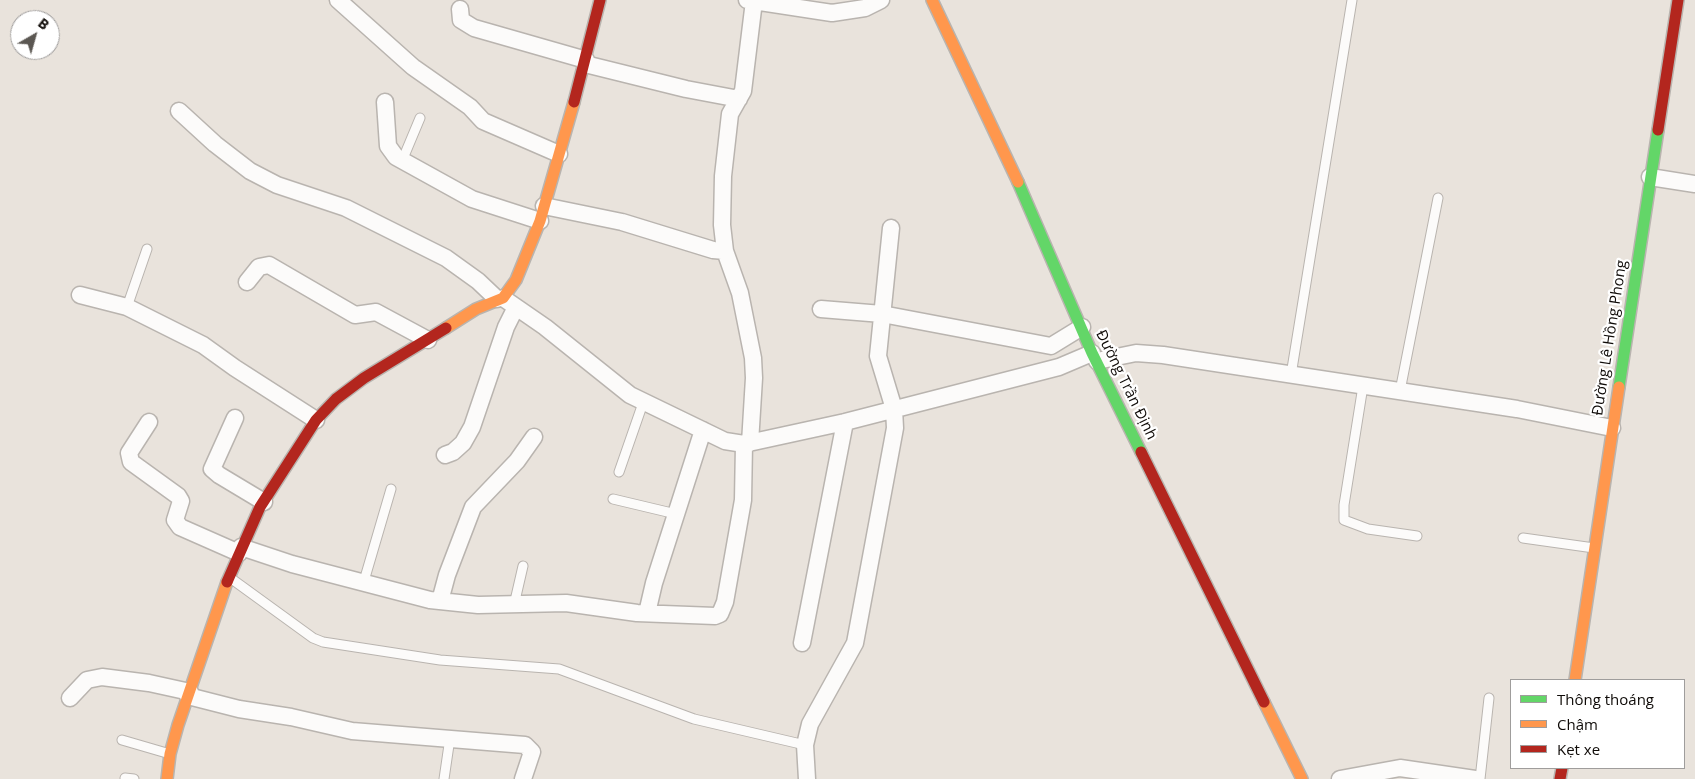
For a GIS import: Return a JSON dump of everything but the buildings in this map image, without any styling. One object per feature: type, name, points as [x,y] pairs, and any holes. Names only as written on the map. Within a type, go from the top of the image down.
[{"type":"street","points":[[338,0],[414,67],[470,107],[483,121],[559,154]]},
{"type":"street","points":[[167,779],[170,754],[189,694],[240,550],[264,502],[316,420],[336,400],[364,378],[476,309],[500,298],[516,280],[542,214],[585,62],[600,0]]},
{"type":"street","points":[[149,422],[129,453],[130,462],[178,496],[181,501],[175,520],[180,527],[240,550],[364,581],[405,594],[440,601],[478,605],[566,603],[647,613],[710,617],[720,614],[743,500],[754,378],[753,358],[740,293],[725,251],[722,233],[723,176],[730,114],[743,91],[750,0],[832,13],[865,8],[881,0]]},
{"type":"street","name":"Đường Trần Định","points":[[932,0],[980,98],[1095,357],[1302,779]]},
{"type":"street","name":"Đường Lê Hồng Phong","points":[[1575,679],[1650,177],[1674,1]]},
{"type":"street","points":[[460,9],[461,20],[474,28],[585,62],[677,87],[739,99]]},
{"type":"street","points":[[385,102],[388,146],[402,161],[472,198],[542,214],[622,222],[713,250],[725,251]]},
{"type":"street","points":[[179,111],[215,144],[256,175],[282,187],[346,208],[446,258],[500,298],[516,307],[630,395],[724,441],[747,444],[844,422],[1095,357],[1136,353],[1517,408],[1612,428]]},
{"type":"street","points":[[1650,177],[1695,184]]},
{"type":"street","points":[[807,779],[805,746],[810,724],[818,706],[855,643],[895,428],[894,409],[878,356],[891,228]]},
{"type":"street","points":[[247,282],[259,267],[269,265],[355,315],[376,312],[428,340]]},
{"type":"street","points":[[80,295],[127,307],[203,344],[235,368],[316,420]]},
{"type":"street","points":[[445,455],[453,452],[462,443],[472,426],[506,327],[516,307]]},
{"type":"street","points":[[821,309],[882,314],[1050,346],[1082,327]]},
{"type":"street","points":[[235,418],[212,468],[219,475],[264,502]]},
{"type":"street","points":[[802,643],[844,422]]},
{"type":"street","points":[[647,613],[654,584],[703,430]]},
{"type":"street","points":[[440,601],[472,507],[517,461],[534,437]]},
{"type":"street","points":[[70,698],[87,680],[102,676],[189,694],[239,709],[291,717],[352,731],[381,735],[407,734],[513,743],[529,748],[531,754],[523,779]]},
{"type":"street","points":[[1340,779],[1400,768],[1475,779]]},
{"type":"lane","points":[[1291,375],[1352,0]]},
{"type":"lane","points":[[402,161],[420,118]]},
{"type":"lane","points":[[1400,391],[1438,198]]},
{"type":"lane","points":[[127,307],[147,249]]},
{"type":"lane","points":[[1363,386],[1344,506],[1344,520],[1368,529],[1417,536]]},
{"type":"lane","points":[[619,472],[644,402]]},
{"type":"lane","points":[[364,581],[391,489]]},
{"type":"lane","points":[[613,499],[676,514]]},
{"type":"lane","points":[[1523,538],[1594,548]]},
{"type":"lane","points":[[514,605],[523,566]]},
{"type":"lane","points":[[229,577],[313,638],[323,642],[440,660],[558,668],[694,718],[805,746]]},
{"type":"lane","points":[[1480,779],[1490,698]]},
{"type":"lane","points":[[444,779],[450,738]]},
{"type":"lane","points":[[122,740],[170,754]]},
{"type":"traffic: fast","points":[[1619,387],[1658,130]]},
{"type":"traffic: fast","points":[[1018,182],[1092,353],[1141,452]]},
{"type":"traffic: slow","points":[[932,0],[1018,182]]},
{"type":"traffic: slow","points":[[446,328],[476,309],[503,298],[516,280],[540,221],[574,102]]},
{"type":"traffic: slow","points":[[1575,679],[1619,387]]},
{"type":"traffic: slow","points":[[167,779],[170,754],[178,725],[227,582]]},
{"type":"traffic: slow","points":[[1264,702],[1302,779]]},
{"type":"traffic: jam","points":[[574,102],[600,0]]},
{"type":"traffic: jam","points":[[1658,130],[1678,0]]},
{"type":"traffic: jam","points":[[227,582],[260,507],[316,420],[336,399],[364,378],[446,328]]},
{"type":"traffic: jam","points":[[1141,452],[1264,702]]},
{"type":"traffic: jam","points":[[1560,779],[1562,769]]}]
